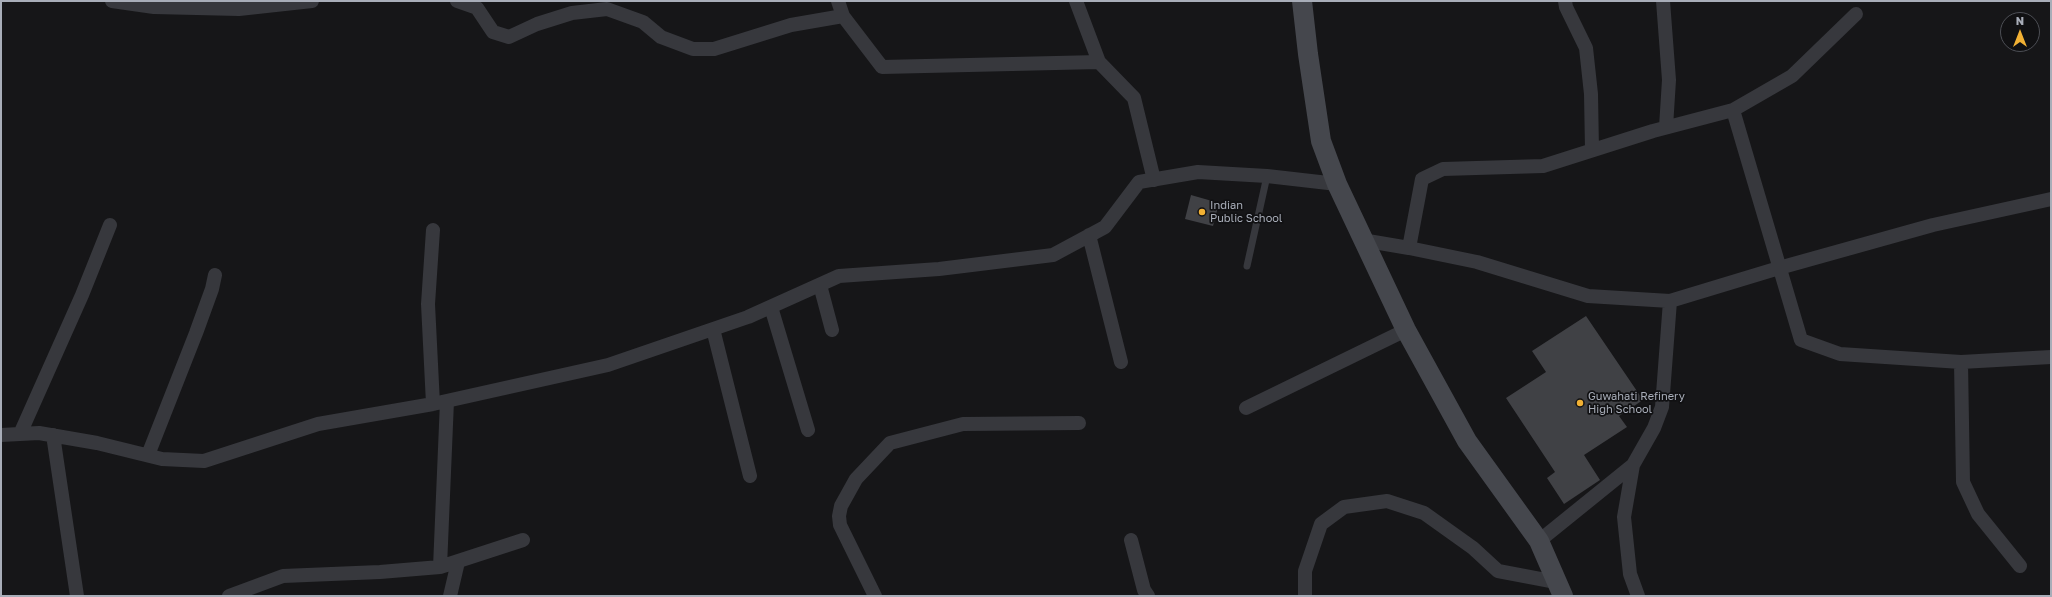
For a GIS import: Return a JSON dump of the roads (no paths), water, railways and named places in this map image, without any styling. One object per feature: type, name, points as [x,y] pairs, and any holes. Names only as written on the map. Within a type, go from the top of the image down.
[{"type":"street","points":[[112,1],[154,7],[239,9],[312,1]]},
{"type":"street","points":[[457,1],[477,8],[493,32],[509,37],[537,24],[572,13],[607,9],[643,22],[661,37],[692,49],[714,49],[791,25],[843,16]]},
{"type":"street","points":[[838,1],[843,16],[882,67],[993,63],[1099,62]]},
{"type":"street","points":[[1076,1],[1099,62],[1134,98],[1154,180]]},
{"type":"street","points":[[1302,1],[1321,141],[1337,184],[1362,240],[1406,330],[1467,441],[1539,541],[1560,589]]},
{"type":"street","points":[[1565,1],[1566,7],[1586,48],[1591,94],[1592,150]]},
{"type":"street","points":[[1663,1],[1669,80],[1666,127]]},
{"type":"street","points":[[1409,248],[1422,179],[1443,169],[1543,166],[1666,127],[1733,110],[1792,76],[1856,14]]},
{"type":"street","points":[[1733,110],[1801,340],[1840,354],[1961,362],[2051,357]]},
{"type":"street","points":[[1,435],[39,433],[162,459],[204,461],[318,424],[433,404],[608,365],[748,317],[839,276],[939,269],[1053,255],[1105,227],[1139,182],[1198,172],[1267,176],[1337,184]]},
{"type":"street","points":[[1362,240],[1477,262],[1588,296],[1670,301],[1779,268],[1933,225],[2051,199]]},
{"type":"street","points":[[20,434],[82,295],[110,225]]},
{"type":"street","points":[[433,404],[428,304],[434,230]]},
{"type":"street","points":[[1089,235],[1121,362]]},
{"type":"street","points":[[148,455],[196,333],[212,289],[215,275]]},
{"type":"street","points":[[820,284],[832,330]]},
{"type":"street","points":[[1638,596],[1630,574],[1624,517],[1634,465],[1654,428],[1662,408],[1670,301]]},
{"type":"street","points":[[771,307],[808,430]]},
{"type":"street","points":[[713,329],[750,476]]},
{"type":"street","points":[[1246,408],[1406,330]]},
{"type":"street","points":[[1961,362],[1962,482],[1978,514],[2020,566]]},
{"type":"street","points":[[440,567],[447,401]]},
{"type":"street","points":[[875,596],[840,525],[839,516],[841,506],[856,479],[890,442],[963,424],[1079,423]]},
{"type":"street","points":[[53,435],[77,596]]},
{"type":"street","points":[[1539,541],[1634,465]]},
{"type":"street","points":[[1305,596],[1305,571],[1321,524],[1344,507],[1387,501],[1424,513],[1473,548],[1498,571],[1560,589]]},
{"type":"street","points":[[229,596],[283,576],[380,572],[440,567],[523,540]]},
{"type":"street","points":[[1131,540],[1144,590],[1148,596]]},
{"type":"street","points":[[450,596],[458,562]]},
{"type":"lane","points":[[1247,266],[1267,176]]},
{"type":"place","name":"Indian Public School","points":[[1202,212]]},
{"type":"place","name":"Guwahati Refinery High School","points":[[1580,403]]}]
